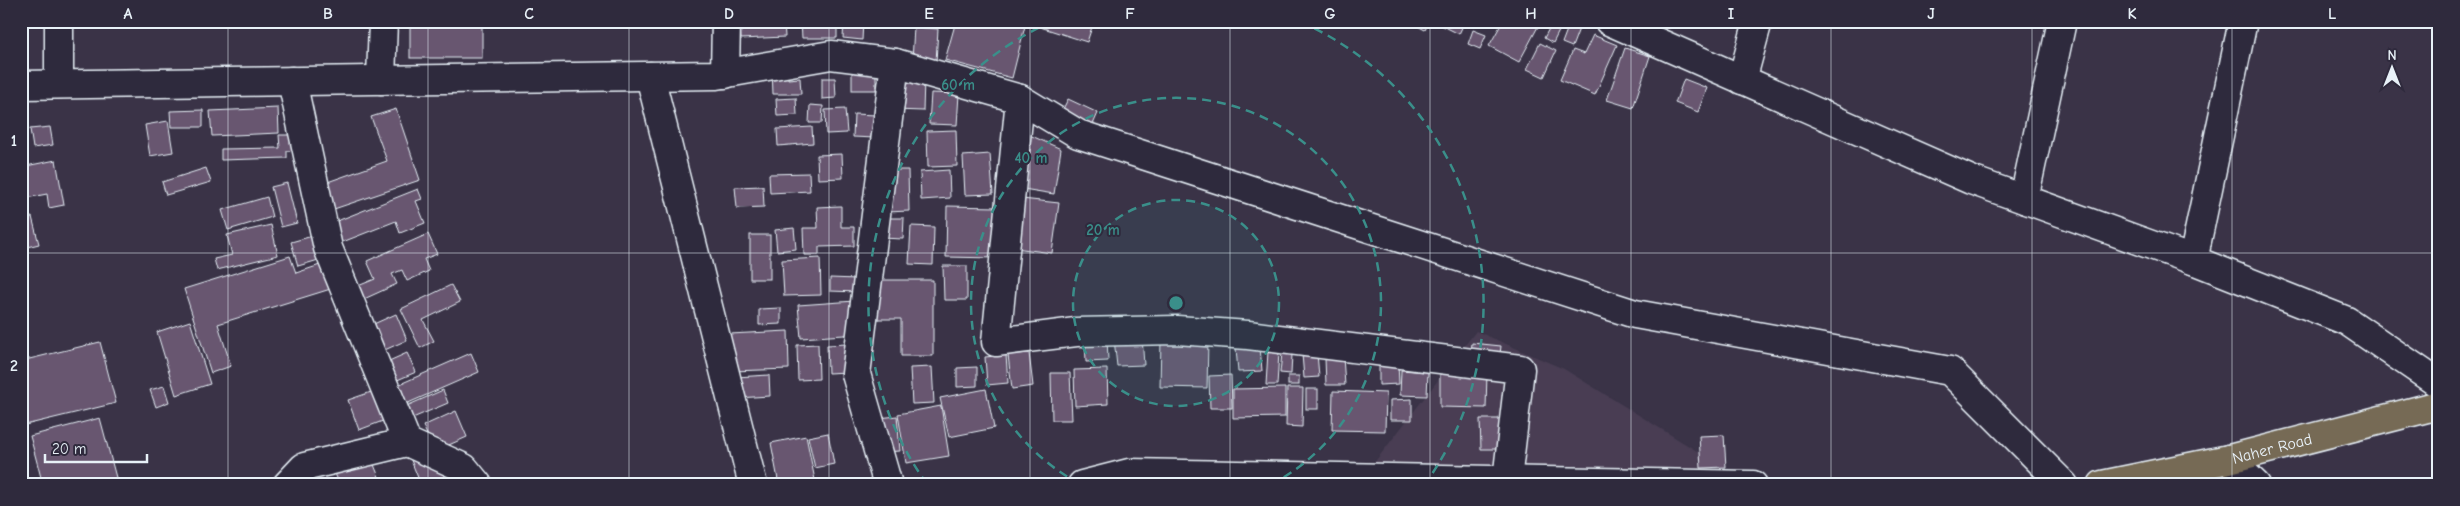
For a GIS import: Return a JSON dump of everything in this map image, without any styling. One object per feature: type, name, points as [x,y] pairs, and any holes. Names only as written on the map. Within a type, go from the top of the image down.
[{"type":"main road","name":"Naher Road","points":[[2102,485],[2229,459],[2439,405]]},
{"type":"street","points":[[59,21],[59,84]]},
{"type":"street","points":[[381,80],[383,21]]},
{"type":"street","points":[[725,74],[726,21]]},
{"type":"street","points":[[1610,21],[1971,180],[2193,260],[2347,321],[2439,384]]},
{"type":"street","points":[[1742,80],[1758,21]]},
{"type":"street","points":[[2024,199],[2062,21]]},
{"type":"street","points":[[2193,260],[2243,21]]},
{"type":"street","points":[[21,85],[725,74],[831,55],[895,63],[1020,99],[1078,134],[1635,314],[1950,371],[2064,485]]},
{"type":"street","points":[[888,485],[856,374],[895,63]]},
{"type":"street","points":[[650,76],[754,485]]},
{"type":"street","points":[[292,81],[328,248],[408,442]]},
{"type":"street","points":[[1020,99],[996,342],[1076,332],[1178,330],[1248,335],[1520,369],[1507,480]]},
{"type":"street","points":[[287,485],[304,467],[408,442],[464,468],[478,485]]},
{"type":"street","points":[[2229,459],[2256,485]]},
{"type":"street","points":[[1082,485],[1129,473],[1318,481],[1507,480],[1753,485]]},
{"type":"shaded area","points":[[1476,331],[1564,369],[1752,485],[1357,485]]},
{"type":"building","points":[[410,21],[482,21],[482,58],[410,58]]},
{"type":"building","points":[[740,21],[784,21],[785,37],[741,39]]},
{"type":"building","points":[[801,21],[837,21],[837,38],[802,38]]},
{"type":"building","points":[[844,21],[863,21],[862,40],[843,38]]},
{"type":"building","points":[[956,21],[1008,21],[1025,26],[1012,78],[945,60]]},
{"type":"building","points":[[1035,21],[1094,21],[1087,42],[1034,25]]},
{"type":"building","points":[[1408,21],[1430,21],[1425,30]]},
{"type":"building","points":[[1433,21],[1465,21],[1459,34]]},
{"type":"building","points":[[1503,21],[1541,21],[1519,62],[1489,46]]},
{"type":"building","points":[[1553,21],[1562,25],[1553,43],[1544,38]]},
{"type":"building","points":[[1570,22],[1580,26],[1572,47],[1562,43]]},
{"type":"building","points":[[914,27],[938,29],[936,62],[912,61]]},
{"type":"building","points":[[1473,30],[1486,35],[1480,49],[1468,44]]},
{"type":"building","points":[[1593,35],[1617,45],[1595,95],[1560,80],[1573,50],[1584,54]]},
{"type":"building","points":[[1540,43],[1556,51],[1544,77],[1527,69]]},
{"type":"building","points":[[1625,48],[1650,56],[1633,108],[1607,100]]},
{"type":"building","points":[[772,68],[788,68],[788,79],[800,78],[801,94],[773,94]]},
{"type":"building","points":[[852,68],[876,68],[876,90],[852,90]]},
{"type":"building","points":[[822,78],[835,78],[836,98],[822,99]]},
{"type":"building","points":[[896,78],[924,79],[923,111],[894,110]]},
{"type":"building","points":[[1684,79],[1707,88],[1698,112],[1675,103]]},
{"type":"building","points":[[931,93],[959,94],[957,125],[929,124]]},
{"type":"building","points":[[796,98],[797,115],[777,116],[776,99]]},
{"type":"building","points":[[1068,99],[1098,113],[1091,129],[1060,115]]},
{"type":"building","points":[[810,105],[823,106],[822,123],[809,123]]},
{"type":"building","points":[[278,108],[279,133],[212,136],[210,111]]},
{"type":"building","points":[[396,109],[420,180],[331,210],[322,184],[387,161],[371,117]]},
{"type":"building","points":[[845,109],[847,133],[826,134],[825,110]]},
{"type":"building","points":[[203,110],[203,127],[171,127],[170,111]]},
{"type":"building","points":[[854,114],[876,115],[875,138],[853,137]]},
{"type":"building","points":[[168,121],[173,152],[150,156],[145,125]]},
{"type":"building","points":[[50,127],[53,145],[33,148],[30,129]]},
{"type":"building","points":[[812,127],[813,143],[778,146],[777,129]]},
{"type":"building","points":[[956,130],[957,166],[928,167],[927,131]]},
{"type":"building","points":[[1025,133],[1061,149],[1054,194],[1017,188]]},
{"type":"building","points":[[279,135],[297,135],[297,150],[287,151],[287,158],[221,160],[221,149],[280,148]]},
{"type":"building","points":[[842,154],[843,178],[818,179],[817,155]]},
{"type":"building","points":[[990,154],[993,194],[965,195],[963,156]]},
{"type":"building","points":[[56,160],[64,205],[49,208],[47,194],[21,199],[21,167]]},
{"type":"building","points":[[206,168],[211,182],[166,195],[162,182]]},
{"type":"building","points":[[886,170],[908,170],[909,211],[887,212]]},
{"type":"building","points":[[949,170],[950,198],[921,200],[920,172]]},
{"type":"building","points":[[809,173],[810,191],[770,193],[769,174]]},
{"type":"building","points":[[287,183],[297,223],[281,227],[271,187]]},
{"type":"building","points":[[763,186],[764,207],[737,208],[735,187]]},
{"type":"building","points":[[418,189],[422,199],[416,201],[425,223],[400,233],[396,221],[340,243],[332,223]]},
{"type":"building","points":[[267,197],[272,217],[228,230],[222,210]]},
{"type":"building","points":[[1022,199],[1059,203],[1052,253],[1015,248]]},
{"type":"building","points":[[841,206],[841,227],[854,227],[854,246],[819,247],[819,255],[804,255],[803,228],[818,228],[817,207]]},
{"type":"building","points":[[947,206],[996,207],[995,258],[946,257]]},
{"type":"building","points":[[32,217],[39,244],[23,248],[21,219]]},
{"type":"building","points":[[881,218],[904,218],[903,239],[881,238]]},
{"type":"building","points":[[271,225],[278,255],[217,270],[214,259],[232,255],[227,235]]},
{"type":"building","points":[[911,226],[934,227],[933,265],[909,264]]},
{"type":"building","points":[[794,228],[796,249],[777,251],[775,230]]},
{"type":"building","points":[[428,234],[437,254],[424,259],[429,271],[407,281],[402,270],[392,274],[397,284],[364,299],[358,286],[375,279],[367,261]]},
{"type":"building","points":[[316,235],[322,259],[298,266],[291,242]]},
{"type":"building","points":[[750,235],[770,235],[770,279],[750,279]]},
{"type":"building","points":[[290,256],[296,273],[329,262],[337,287],[218,324],[231,366],[211,373],[184,289]]},
{"type":"building","points":[[820,258],[821,295],[784,296],[782,260]]},
{"type":"building","points":[[943,266],[967,266],[967,300],[944,300]]},
{"type":"building","points":[[830,278],[857,279],[857,292],[830,291]]},
{"type":"building","points":[[874,280],[933,280],[933,356],[901,356],[901,319],[874,319]]},
{"type":"building","points":[[451,285],[460,302],[423,320],[434,341],[420,348],[401,309]]},
{"type":"building","points":[[855,301],[858,334],[801,338],[798,305]]},
{"type":"building","points":[[781,308],[781,324],[759,325],[759,309]]},
{"type":"building","points":[[396,314],[407,340],[378,353],[367,327]]},
{"type":"building","points":[[190,321],[210,384],[176,395],[157,332]]},
{"type":"building","points":[[788,331],[789,369],[732,371],[730,334]]},
{"type":"building","points":[[1107,337],[1108,361],[1086,362],[1085,338]]},
{"type":"building","points":[[1142,337],[1144,365],[1117,366],[1114,339]]},
{"type":"building","points":[[1161,340],[1208,341],[1207,388],[1160,387]]},
{"type":"building","points":[[100,342],[116,403],[21,426],[21,361]]},
{"type":"building","points":[[1472,343],[1501,346],[1499,363],[1470,361]]},
{"type":"building","points":[[818,344],[819,379],[798,380],[797,345]]},
{"type":"building","points":[[847,344],[848,372],[828,373],[827,345]]},
{"type":"building","points":[[1260,347],[1262,371],[1238,372],[1236,348]]},
{"type":"building","points":[[1268,351],[1279,352],[1277,385],[1266,385]]},
{"type":"building","points":[[407,353],[416,372],[388,384],[380,365]]},
{"type":"building","points":[[471,353],[479,372],[399,407],[391,388]]},
{"type":"building","points":[[1029,353],[1033,386],[1012,389],[1008,355]]},
{"type":"building","points":[[1282,353],[1292,354],[1291,374],[1280,373]]},
{"type":"building","points":[[1317,353],[1319,377],[1304,378],[1302,354]]},
{"type":"building","points":[[1006,355],[1008,383],[987,385],[985,357]]},
{"type":"building","points":[[1343,357],[1345,385],[1326,385],[1325,358]]},
{"type":"building","points":[[1398,363],[1399,384],[1379,385],[1379,364]]},
{"type":"building","points":[[932,367],[934,403],[912,404],[910,368]]},
{"type":"building","points":[[977,367],[977,386],[957,387],[957,368]]},
{"type":"building","points":[[1107,369],[1108,404],[1075,406],[1074,370]]},
{"type":"building","points":[[1401,370],[1428,372],[1427,396],[1400,395]]},
{"type":"building","points":[[1440,372],[1487,373],[1486,408],[1440,407]]},
{"type":"building","points":[[1051,373],[1070,373],[1072,420],[1052,420]]},
{"type":"building","points":[[769,375],[770,396],[737,398],[736,377]]},
{"type":"building","points":[[1231,375],[1232,408],[1210,408],[1209,376]]},
{"type":"building","points":[[1288,376],[1299,376],[1299,385],[1288,385]]},
{"type":"building","points":[[164,386],[169,402],[156,407],[150,390]]},
{"type":"building","points":[[1285,388],[1285,417],[1233,418],[1233,389]]},
{"type":"building","points":[[1287,388],[1303,388],[1302,427],[1286,426]]},
{"type":"building","points":[[986,389],[994,428],[949,437],[940,398]]},
{"type":"building","points":[[1306,389],[1318,389],[1318,409],[1306,409]]},
{"type":"building","points":[[377,390],[388,419],[359,430],[348,400]]},
{"type":"building","points":[[443,390],[448,403],[408,420],[402,408]]},
{"type":"building","points":[[1333,391],[1386,393],[1385,431],[1332,430]]},
{"type":"building","points":[[1412,399],[1412,420],[1390,420],[1390,400]]},
{"type":"building","points":[[941,406],[949,456],[906,463],[898,414]]},
{"type":"building","points":[[456,411],[467,437],[435,451],[423,426]]},
{"type":"building","points":[[897,416],[900,451],[882,452],[879,418]]},
{"type":"building","points":[[100,418],[118,485],[43,485],[30,436]]},
{"type":"building","points":[[1480,419],[1504,419],[1505,449],[1481,449]]},
{"type":"building","points":[[828,433],[834,464],[815,468],[808,437]]},
{"type":"building","points":[[1724,435],[1726,467],[1701,468],[1699,436]]},
{"type":"building","points":[[806,436],[816,485],[779,485],[771,443]]},
{"type":"building","points":[[428,439],[448,485],[421,485],[406,448]]},
{"type":"building","points":[[370,455],[379,477],[359,485],[340,485],[333,469]]}]
